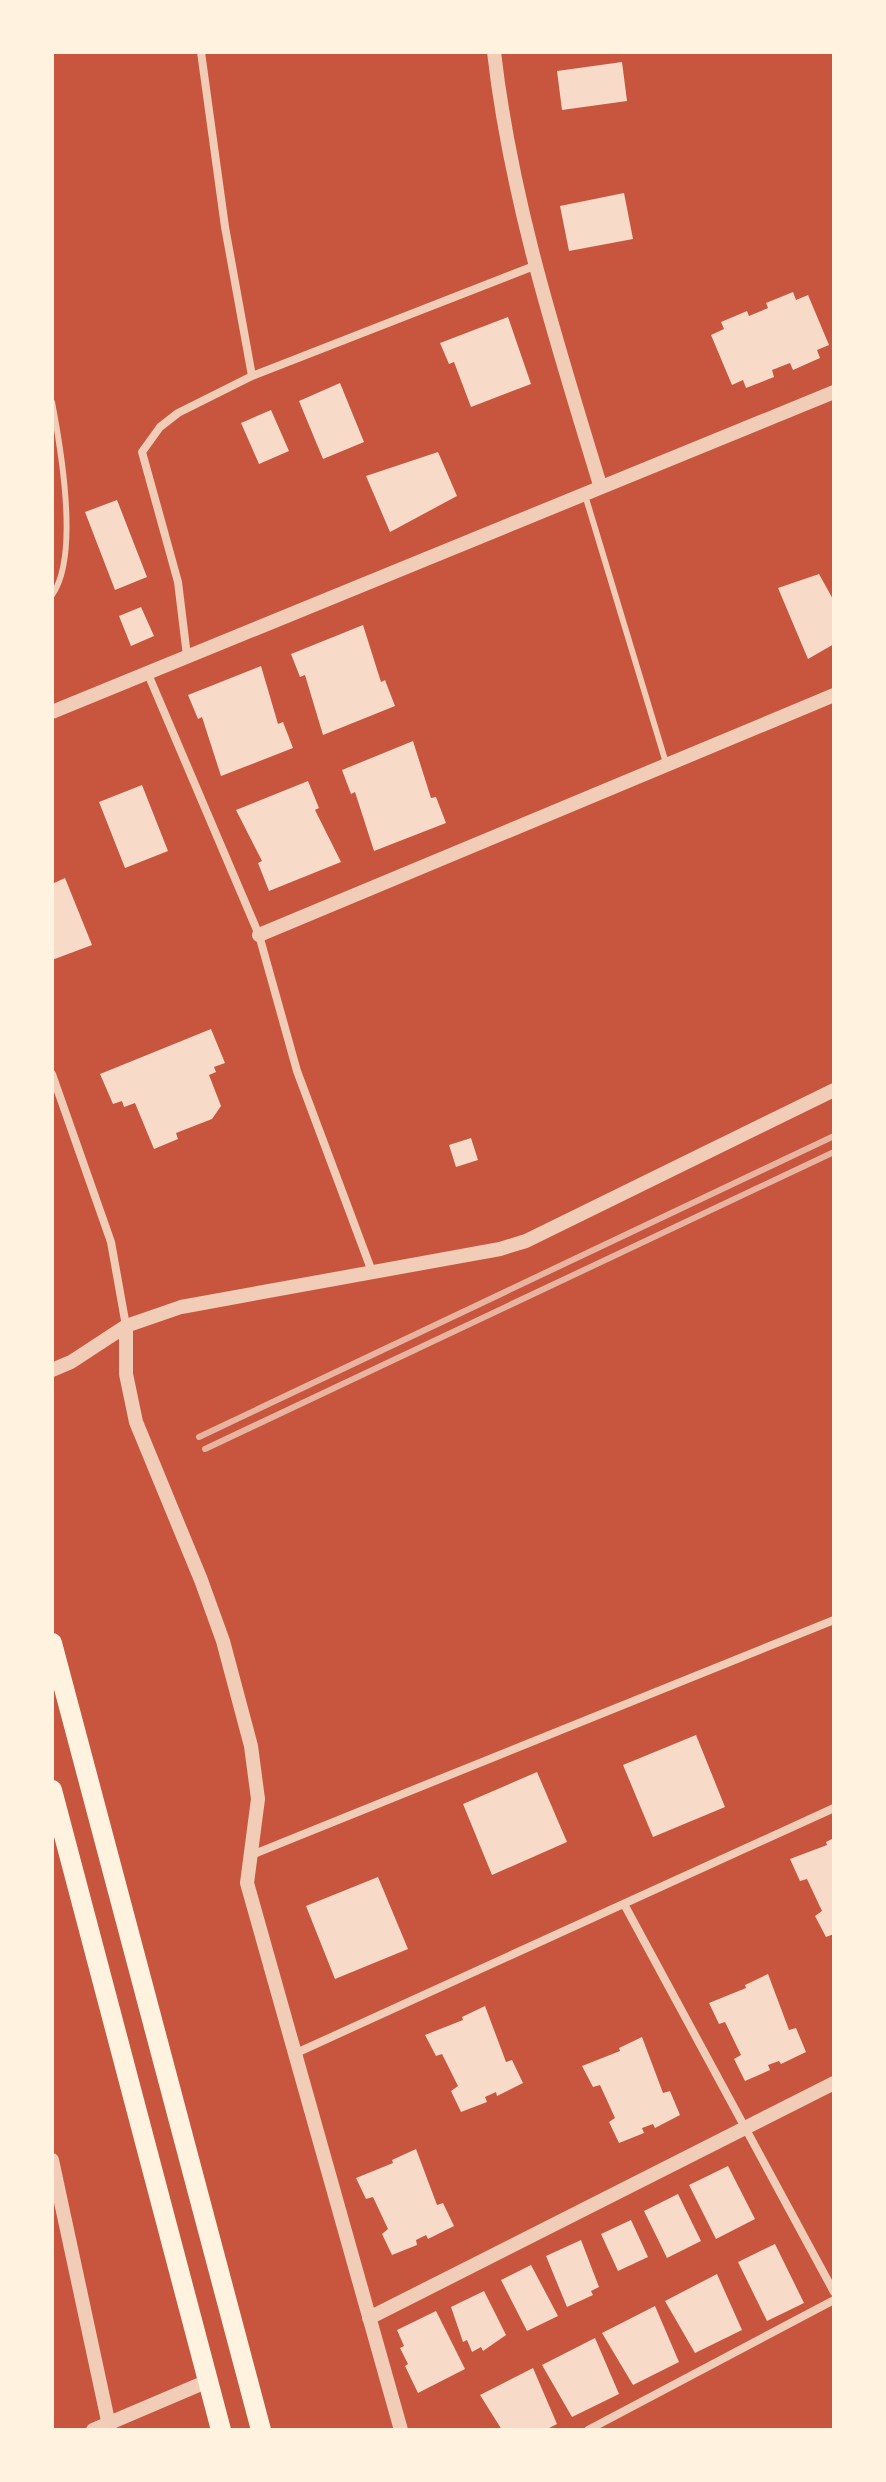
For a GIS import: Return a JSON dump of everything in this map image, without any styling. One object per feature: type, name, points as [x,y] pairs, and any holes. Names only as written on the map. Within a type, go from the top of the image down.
[{"type":"main road","points":[[52,1643],[261,2430]]},
{"type":"main road","points":[[52,1790],[221,2430]]},
{"type":"street","points":[[201,52],[223,212],[252,376]]},
{"type":"street","points":[[494,52],[503,123],[534,266],[600,485]]},
{"type":"street","points":[[187,656],[178,582],[142,452],[160,427],[178,413],[252,376],[534,266]]},
{"type":"street","points":[[52,712],[584,491],[834,392]]},
{"type":"street","points":[[148,674],[259,935],[297,1071],[371,1269]]},
{"type":"street","points":[[259,935],[834,695]]},
{"type":"street","points":[[52,1074],[111,1242],[126,1326],[126,1374],[136,1422],[210,1604],[251,1746],[258,1799],[248,1856],[247,1883],[401,2430]]},
{"type":"street","points":[[52,1370],[71,1362],[126,1326],[181,1307],[371,1269],[500,1249],[526,1241],[834,1090]]},
{"type":"street","points":[[248,1856],[834,1620]]},
{"type":"street","points":[[294,2054],[834,1808]]},
{"type":"street","points":[[624,1904],[834,2292]]},
{"type":"street","points":[[369,2318],[834,2083]]},
{"type":"street","points":[[53,2166],[109,2427]]},
{"type":"street","points":[[588,2430],[602,2427],[834,2300]]},
{"type":"street","points":[[93,2430],[109,2427],[208,2381]]},
{"type":"lane","points":[[52,402],[65,507],[66,549],[64,571],[52,595]]},
{"type":"lane","points":[[584,491],[666,763]]},
{"type":"building","points":[[622,62],[627,101],[562,110],[557,71]]},
{"type":"building","points":[[624,193],[633,239],[569,251],[560,206]]},
{"type":"building","points":[[793,292],[796,300],[808,295],[829,345],[817,350],[820,358],[793,370],[790,363],[772,370],[774,377],[746,388],[743,380],[732,385],[711,335],[724,329],[721,322],[747,311],[749,316],[768,308],[766,303]]},
{"type":"building","points":[[508,317],[531,384],[471,407],[454,362],[449,364],[440,343]]},
{"type":"building","points":[[340,383],[364,442],[323,459],[299,401]]},
{"type":"building","points":[[271,410],[289,451],[259,464],[241,423]]},
{"type":"building","points":[[438,452],[457,496],[390,532],[366,476]]},
{"type":"building","points":[[117,500],[147,577],[115,590],[85,512]]},
{"type":"building","points":[[819,574],[834,601],[834,644],[808,659],[778,588]]},
{"type":"building","points":[[141,607],[154,636],[131,646],[119,616]]},
{"type":"building","points":[[363,625],[381,682],[385,680],[395,706],[323,735],[305,675],[300,677],[291,654]]},
{"type":"building","points":[[261,666],[278,724],[283,722],[293,748],[221,776],[202,717],[198,719],[188,695]]},
{"type":"building","points":[[413,741],[431,798],[436,797],[446,823],[374,851],[355,792],[351,794],[342,770]]},
{"type":"building","points":[[308,781],[319,808],[315,810],[341,862],[269,891],[258,863],[262,861],[236,810]]},
{"type":"building","points":[[142,785],[168,851],[125,868],[99,802]]},
{"type":"building","points":[[65,878],[92,945],[52,960],[52,884]]},
{"type":"building","points":[[211,1029],[225,1063],[214,1067],[216,1072],[209,1075],[221,1106],[212,1119],[176,1133],[178,1139],[154,1149],[135,1103],[124,1107],[122,1101],[113,1104],[100,1074]]},
{"type":"building","points":[[471,1138],[478,1160],[456,1167],[449,1145]]},
{"type":"building","points":[[696,1735],[725,1807],[653,1837],[623,1765]]},
{"type":"building","points":[[537,1772],[567,1842],[492,1875],[463,1804]]},
{"type":"building","points":[[834,1838],[834,1934],[826,1937],[815,1916],[822,1911],[807,1879],[800,1881],[790,1859],[827,1845],[826,1842]]},
{"type":"building","points":[[378,1877],[408,1949],[335,1979],[306,1906]]},
{"type":"building","points":[[768,1974],[789,2030],[796,2028],[806,2052],[781,2064],[779,2061],[768,2065],[770,2070],[745,2081],[734,2059],[741,2055],[725,2022],[719,2024],[709,2003],[746,1988],[745,1985]]},
{"type":"building","points":[[485,2006],[506,2062],[512,2060],[523,2083],[497,2096],[496,2092],[485,2097],[487,2102],[461,2112],[451,2091],[458,2086],[442,2054],[436,2056],[425,2035],[463,2020],[462,2017]]},
{"type":"building","points":[[642,2037],[663,2093],[670,2091],[680,2115],[655,2128],[653,2124],[642,2128],[644,2133],[619,2143],[609,2122],[615,2118],[600,2085],[593,2087],[582,2066],[620,2051],[619,2048]]},
{"type":"building","points":[[416,2149],[437,2205],[443,2203],[454,2226],[428,2239],[426,2235],[416,2240],[417,2245],[392,2255],[382,2234],[388,2229],[373,2197],[366,2199],[356,2178],[393,2163],[392,2160]]},
{"type":"building","points":[[728,2166],[755,2219],[716,2239],[689,2185]]},
{"type":"building","points":[[678,2194],[701,2241],[667,2258],[644,2211]]},
{"type":"building","points":[[631,2220],[648,2257],[618,2271],[601,2234]]},
{"type":"building","points":[[581,2240],[599,2287],[591,2291],[593,2295],[567,2307],[546,2256]]},
{"type":"building","points":[[775,2244],[804,2303],[767,2321],[738,2262]]},
{"type":"building","points":[[531,2265],[558,2316],[527,2331],[501,2280]]},
{"type":"building","points":[[717,2274],[742,2330],[695,2353],[665,2301]]},
{"type":"building","points":[[484,2291],[506,2335],[483,2351],[481,2347],[472,2352],[467,2340],[463,2342],[451,2307]]},
{"type":"building","points":[[655,2306],[679,2362],[633,2385],[602,2333]]},
{"type":"building","points":[[436,2311],[465,2369],[418,2393],[405,2366],[408,2364],[400,2348],[404,2346],[397,2330]]},
{"type":"building","points":[[595,2338],[619,2394],[572,2417],[542,2365]]},
{"type":"building","points":[[533,2368],[557,2424],[545,2430],[502,2430],[480,2395]]},
{"type":"railway","points":[[199,1437],[834,1136]]},
{"type":"railway","points":[[205,1449],[834,1152]]}]
